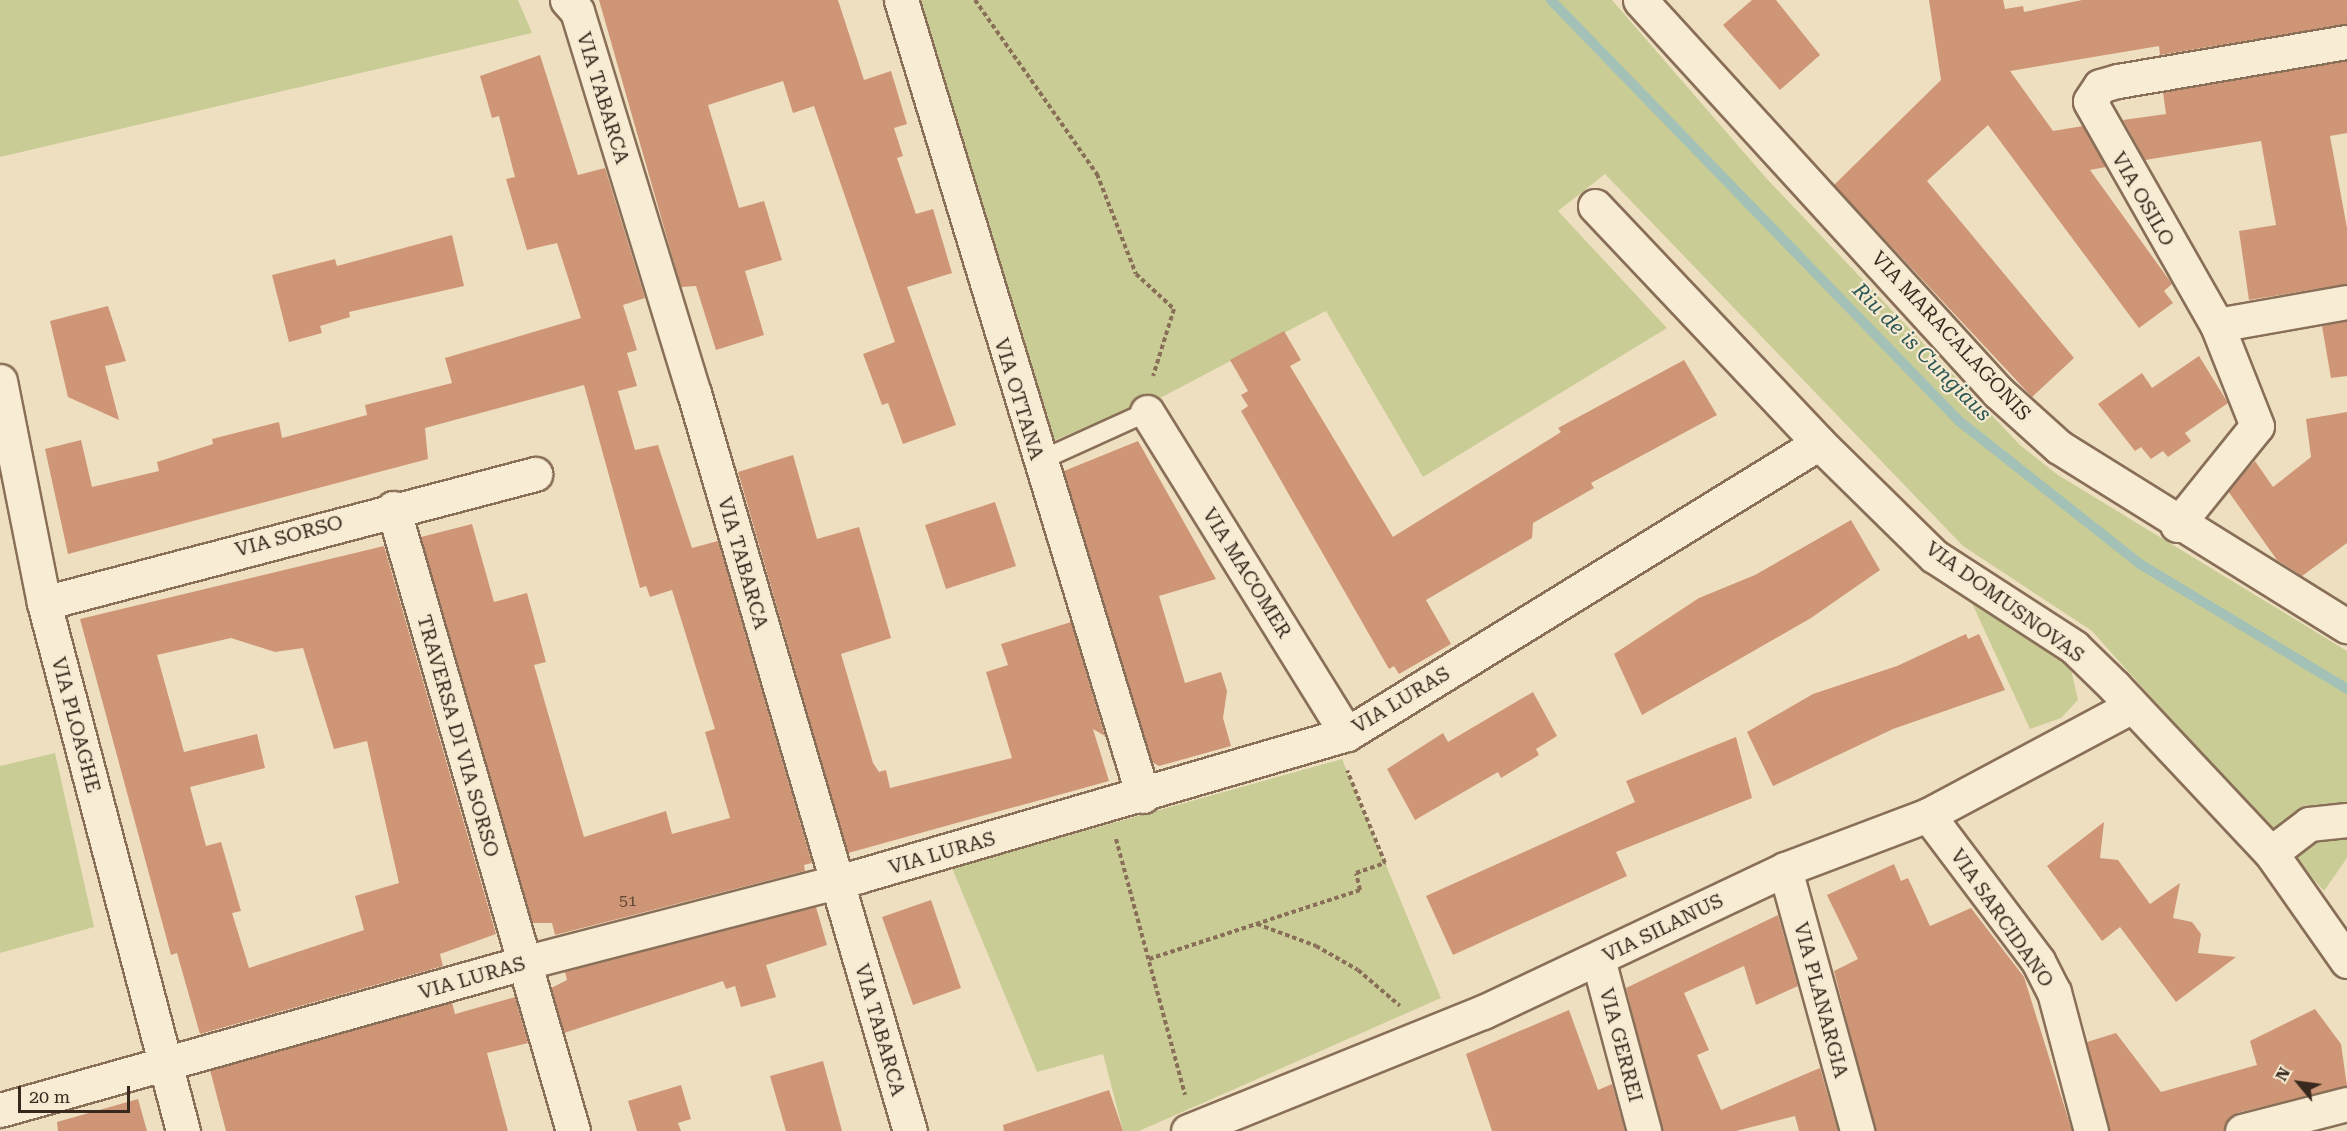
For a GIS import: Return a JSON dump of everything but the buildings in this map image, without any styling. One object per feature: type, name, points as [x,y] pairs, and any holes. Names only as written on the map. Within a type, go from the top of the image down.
[{"type":"street","name":"VIA TABARCA","points":[[567,0],[577,11],[625,168],[910,1131]]},
{"type":"street","name":"VIA OTTANA","points":[[901,0],[1037,462],[1143,796]]},
{"type":"street","name":"VIA MARACALAGONIS","points":[[1640,0],[1998,392],[2059,447],[2177,525],[2347,626]]},
{"type":"street","name":"VIA OSILO","points":[[2177,525],[2257,426],[2217,325],[2090,101],[2100,86],[2118,81],[2347,42]]},
{"type":"street","name":"VIA DOMUSNOVAS","points":[[1595,206],[1819,443],[1934,556],[2074,647],[2271,853],[2347,961]]},
{"type":"street","points":[[2217,325],[2347,302]]},
{"type":"street","name":"VIA PLOAGHE","points":[[0,381],[44,603],[183,1131]]},
{"type":"street","name":"VIA MACOMER","points":[[1147,412],[1339,736]]},
{"type":"street","name":"VIA LURAS","points":[[0,1110],[523,963],[836,883],[1143,796],[1339,736],[1819,443]]},
{"type":"street","name":"VIA SORSO","points":[[44,603],[393,508],[535,474]]},
{"type":"street","name":"TRAVERSA DI VIA SORSO","points":[[393,508],[573,1131]]},
{"type":"street","name":"VIA SILANUS","points":[[1191,1130],[1245,1121],[1422,1037],[1598,959],[1785,869],[1928,815],[2130,707]]},
{"type":"street","name":"VIA SARCIDANO","points":[[1928,815],[2038,961],[2054,992],[2091,1131]]},
{"type":"street","points":[[2271,853],[2309,824],[2347,820]]},
{"type":"street","name":"VIA PLANARGIA","points":[[1785,869],[1857,1131]]},
{"type":"street","name":"VIA GERREI","points":[[1598,959],[1644,1131]]},
{"type":"street","points":[[2242,1131],[2347,1104]]},
{"type":"lane","points":[[1037,462],[1147,412]]},
{"type":"path","points":[[975,0],[1097,174],[1136,274],[1174,309],[1172,330],[1146,393],[1147,412]]},
{"type":"path","points":[[1149,960],[1360,890],[1356,873],[1385,863],[1339,736]]},
{"type":"path","points":[[1105,807],[1149,960],[1191,1130]]},
{"type":"path","points":[[1257,924],[1316,946],[1358,970],[1408,1013],[1422,1037]]},
{"type":"green space","points":[[0,0],[518,0],[532,33],[0,157]]},
{"type":"green space","points":[[912,0],[1612,0],[1767,179],[2020,445],[2058,475],[2347,651],[2347,858],[2324,891],[2092,631],[1963,546],[1605,174],[1558,211],[1667,328],[1423,477],[1326,311],[1162,397],[1055,440],[1039,430]]},
{"type":"green space","points":[[1971,601],[2070,665],[2078,700],[2061,718],[2030,729]]},
{"type":"green space","points":[[55,753],[94,927],[0,953],[0,766]]},
{"type":"green space","points":[[1342,759],[1441,998],[1139,1131],[1123,1131],[1103,1054],[1037,1072],[952,868]]},
{"type":"waterway","name":"Riu de is Cungiaus","points":[[1551,0],[1959,421],[2140,564],[2347,689]]}]
